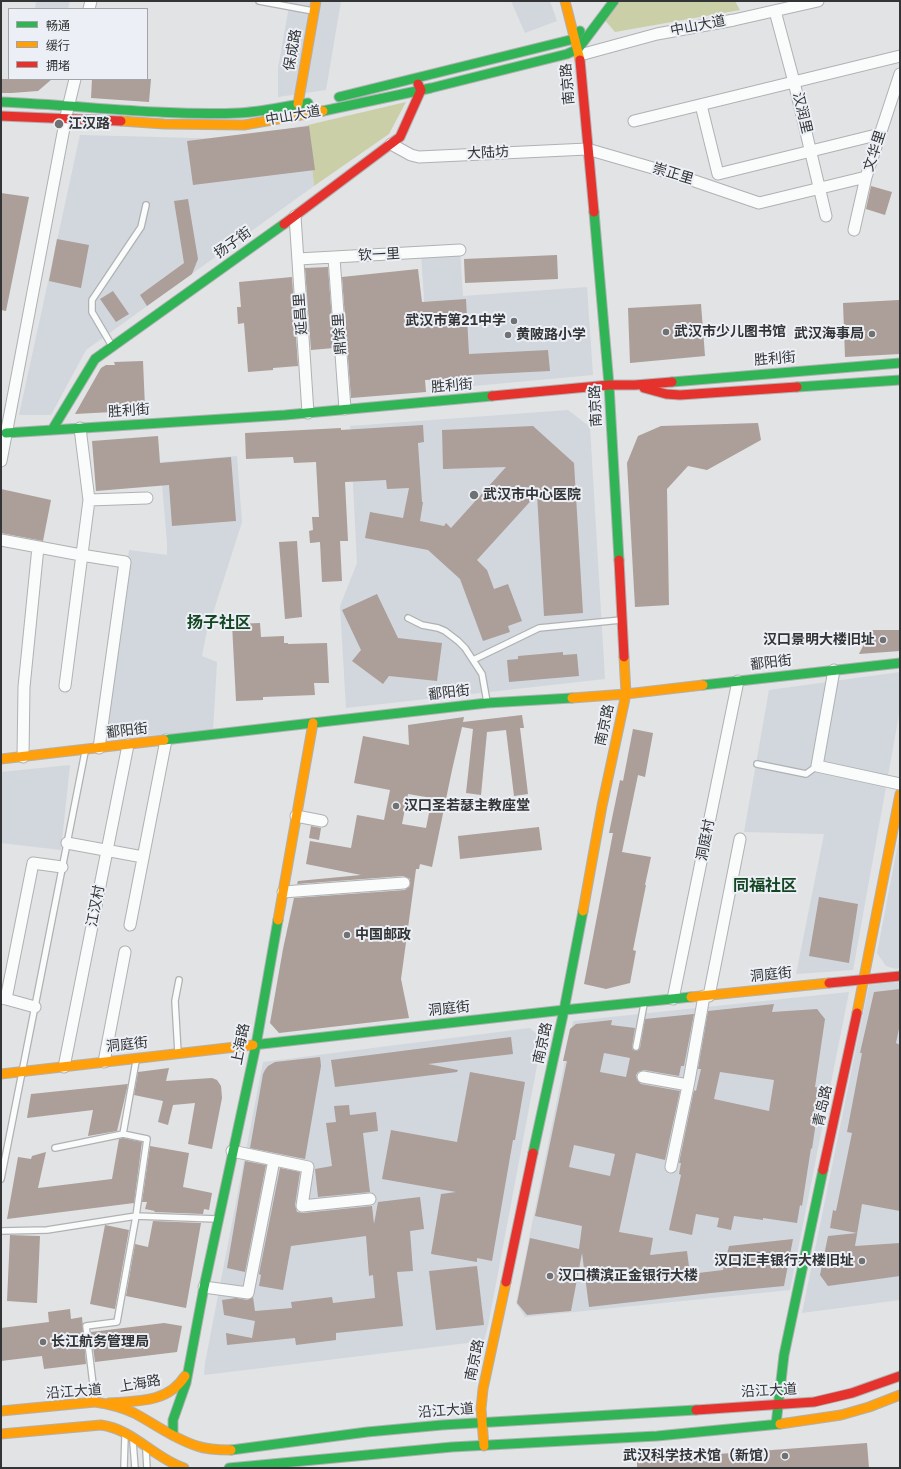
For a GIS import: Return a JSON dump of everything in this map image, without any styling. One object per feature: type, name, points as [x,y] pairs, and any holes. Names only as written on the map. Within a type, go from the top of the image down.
[{"type":"street","name":"保成路","points":[[298,104],[316,1]]},
{"type":"street","name":"南京路","points":[[484,1446],[482,1423],[483,1389],[564,1010],[602,806],[626,694],[609,385],[579,52],[574,39],[565,1]]},
{"type":"street","points":[[574,39],[603,1]]},
{"type":"street","points":[[579,52],[614,1]]},
{"type":"street","name":"中山大道","points":[[1,102],[39,103],[68,112],[164,124],[244,125],[321,111],[421,90],[567,54],[657,34],[734,20],[818,1]]},
{"type":"street","name":"汉润里","points":[[775,11],[794,82],[826,216]]},
{"type":"street","name":"中山大道","points":[[330,99],[574,39]]},
{"type":"street","points":[[634,122],[900,56]]},
{"type":"street","name":"文华里","points":[[854,230],[866,177],[900,74]]},
{"type":"street","points":[[415,79],[421,90]]},
{"type":"street","points":[[1,461],[75,80]]},
{"type":"street","name":"扬子街","points":[[52,430],[95,359],[295,216],[400,137],[421,90]]},
{"type":"street","name":"中山大道","points":[[1,116],[68,112],[240,113],[316,102]]},
{"type":"street","points":[[701,105],[718,174],[880,134]]},
{"type":"street","name":"大陆坊","points":[[391,144],[411,155],[419,156],[587,149]]},
{"type":"street","name":"崇正里","points":[[587,149],[677,175],[759,203],[819,188]]},
{"type":"street","points":[[819,188],[866,177]]},
{"type":"street","name":"延昌里","points":[[295,216],[308,412]]},
{"type":"street","name":"钦一里","points":[[298,259],[460,250]]},
{"type":"street","name":"鼎馀里","points":[[334,258],[345,409]]},
{"type":"street","name":"胜利街","points":[[6,433],[308,412],[609,385],[635,385],[900,363]]},
{"type":"street","points":[[635,385],[666,394],[680,395],[900,380]]},
{"type":"street","points":[[65,686],[89,500],[80,428]]},
{"type":"street","points":[[89,500],[146,498]]},
{"type":"street","points":[[1,540],[125,562],[99,748]]},
{"type":"street","points":[[23,757],[24,687],[38,547]]},
{"type":"street","name":"鄱阳街","points":[[1,759],[487,703],[626,694],[900,662]]},
{"type":"street","points":[[834,670],[817,766],[900,784]]},
{"type":"street","name":"洞庭村","points":[[673,999],[738,681]]},
{"type":"street","name":"上海路","points":[[173,1435],[173,1420],[185,1388],[204,1287],[220,1219],[232,1151],[256,1045],[312,723]]},
{"type":"street","points":[[130,925],[166,740]]},
{"type":"street","name":"江汉村","points":[[64,1066],[128,745]]},
{"type":"street","name":"青岛路","points":[[776,1424],[784,1355],[789,1327],[864,980],[900,794]]},
{"type":"street","points":[[296,816],[322,821]]},
{"type":"street","points":[[671,1167],[740,839]]},
{"type":"street","points":[[67,843],[143,857]]},
{"type":"street","points":[[34,1007],[4,999],[33,863],[62,867]]},
{"type":"street","points":[[283,892],[404,883]]},
{"type":"street","points":[[104,1062],[125,952]]},
{"type":"street","name":"洞庭街","points":[[1,1074],[564,1010],[900,976]]},
{"type":"street","points":[[643,1077],[688,1085]]},
{"type":"street","points":[[232,1151],[308,1167],[302,1206],[370,1199]]},
{"type":"street","points":[[204,1287],[248,1293],[274,1160]]},
{"type":"street","name":"上海路","points":[[109,1403],[151,1399],[163,1396],[179,1385],[189,1369]]},
{"type":"street","name":"沿江大道","points":[[1,1412],[95,1402],[109,1403],[127,1410],[188,1443],[218,1450],[233,1450],[367,1432],[482,1423],[822,1402],[866,1389],[900,1376]]},
{"type":"street","points":[[229,1468],[444,1448],[657,1436],[814,1420],[841,1415],[869,1407],[900,1395]]},
{"type":"street","points":[[1,1434],[102,1425],[112,1426],[164,1459],[184,1468]]},
{"type":"lane","points":[[259,1],[314,11]]},
{"type":"lane","points":[[113,346],[92,312],[92,300],[141,227],[146,205]]},
{"type":"lane","points":[[408,618],[422,625],[438,628],[450,634],[465,648],[482,674],[487,703]]},
{"type":"lane","points":[[473,660],[539,628],[622,620]]},
{"type":"lane","points":[[1,1179],[85,750]]},
{"type":"lane","points":[[757,764],[806,774],[817,766]]},
{"type":"lane","points":[[178,1054],[175,1001],[179,980]]},
{"type":"lane","points":[[636,1047],[645,1002]]},
{"type":"lane","points":[[122,1134],[136,1058]]},
{"type":"lane","points":[[55,1148],[122,1134],[147,1139],[136,1216],[117,1322],[86,1326],[95,1402]]},
{"type":"lane","points":[[1,1231],[47,1230],[136,1216],[220,1219]]},
{"type":"lane","points":[[124,1468],[129,1436]]},
{"type":"lane","points":[[129,1436],[135,1468]]},
{"type":"lane","points":[[145,1446],[147,1468]]},
{"type":"shaded area","points":[[36,1],[70,1],[68,8],[35,8]]},
{"type":"shaded area","points":[[290,1],[341,1],[326,90],[278,97],[278,68]]},
{"type":"shaded area","points":[[511,1],[550,1],[557,21],[525,33]]},
{"type":"shaded area","points":[[308,125],[314,186],[86,350],[51,415],[19,415],[80,135],[233,139]]},
{"type":"shaded area","name":"黄陂路小学","points":[[460,250],[463,296],[587,287],[593,375],[430,390],[421,253]]},
{"type":"shaded area","name":"武汉市中心医院","points":[[568,410],[590,427],[605,679],[346,708],[340,606],[357,563],[350,426]]},
{"type":"shaded area","points":[[237,456],[242,522],[206,635],[202,656],[217,662],[213,731],[103,739],[129,550],[167,555],[160,462]]},
{"type":"shaded area","points":[[900,672],[900,709],[853,970],[796,974],[824,834],[744,832],[769,690]]},
{"type":"shaded area","points":[[70,765],[61,850],[1,843],[1,772]]},
{"type":"shaded area","points":[[900,833],[900,968],[896,969],[886,966],[877,953]]},
{"type":"shaded area","points":[[900,982],[900,1300],[802,1313],[869,985]]},
{"type":"shaded area","points":[[849,992],[790,1290],[525,1317],[516,1303],[573,1021]]},
{"type":"shaded area","points":[[530,1028],[542,1039],[484,1341],[204,1375],[205,1363],[263,1062]]},
{"type":"green space","points":[[616,1],[735,1],[740,10],[615,32],[603,18]]},
{"type":"green space","points":[[406,102],[389,134],[314,186],[308,125]]},
{"type":"building","points":[[1,79],[51,80],[38,91],[1,93]]},
{"type":"building","points":[[151,79],[149,102],[91,98],[92,80]]},
{"type":"building","points":[[309,126],[315,170],[193,185],[187,141]]},
{"type":"building","points":[[871,186],[892,192],[885,215],[866,209]]},
{"type":"building","points":[[1,193],[29,197],[6,311],[1,310]]},
{"type":"building","points":[[188,199],[198,259],[192,274],[147,306],[140,295],[184,263],[174,201]]},
{"type":"building","points":[[57,239],[89,245],[81,288],[49,281]]},
{"type":"building","points":[[557,255],[558,279],[465,283],[464,259]]},
{"type":"building","points":[[328,267],[334,348],[311,350],[305,268]]},
{"type":"building","points":[[418,269],[422,302],[466,299],[469,354],[548,350],[550,371],[471,375],[471,378],[425,380],[426,392],[351,398],[342,277]]},
{"type":"building","points":[[292,277],[298,366],[248,372],[244,323],[238,324],[237,307],[241,307],[239,282]]},
{"type":"building","points":[[113,291],[129,314],[116,322],[100,299]]},
{"type":"building","name":"武汉海事局","points":[[899,300],[900,354],[845,357],[843,303]]},
{"type":"building","name":"武汉市少儿图书馆","points":[[701,304],[705,356],[630,363],[628,308]]},
{"type":"building","points":[[143,361],[145,408],[75,414],[101,368],[106,365],[115,365],[114,362]]},
{"type":"building","points":[[758,423],[761,440],[707,470],[688,466],[667,489],[669,605],[635,607],[627,463],[638,436],[661,426]]},
{"type":"building","points":[[423,425],[424,442],[418,443],[423,502],[420,521],[444,526],[446,523],[451,528],[506,467],[443,469],[442,430],[533,426],[574,463],[583,613],[544,616],[537,494],[477,560],[487,570],[494,589],[508,584],[522,621],[508,626],[510,632],[483,641],[460,579],[428,550],[365,538],[370,512],[403,518],[409,488],[387,489],[386,480],[345,482],[348,541],[340,541],[342,581],[322,582],[320,542],[310,543],[309,531],[313,530],[312,517],[319,517],[316,462],[294,463],[293,457],[246,459],[245,433],[341,428],[341,430]]},
{"type":"building","points":[[158,436],[160,463],[231,457],[236,521],[172,526],[169,485],[96,491],[92,441]]},
{"type":"building","points":[[1,489],[51,500],[43,541],[1,533]]},
{"type":"building","points":[[297,541],[302,617],[285,619],[279,542]]},
{"type":"building","points":[[377,594],[398,638],[442,643],[437,681],[389,676],[383,684],[352,661],[361,650],[342,610]]},
{"type":"building","points":[[260,623],[261,637],[284,636],[284,643],[288,644],[327,643],[329,683],[314,683],[315,695],[263,697],[263,700],[236,701],[232,624]]},
{"type":"building","name":"汉口景明大楼旧址","points":[[871,630],[900,630],[900,651],[859,654]]},
{"type":"building","points":[[563,652],[563,655],[577,654],[579,676],[509,682],[507,660],[518,659],[518,656]]},
{"type":"building","points":[[522,715],[524,728],[520,728],[528,794],[514,796],[506,730],[487,732],[481,795],[466,793],[473,729],[462,727],[432,867],[420,864],[419,869],[416,869],[401,979],[409,1018],[279,1033],[270,1023],[294,898],[405,890],[410,886],[410,879],[403,876],[297,884],[298,881],[361,875],[306,864],[310,841],[351,848],[357,815],[384,820],[390,790],[354,783],[363,736],[409,745],[408,725],[464,717],[463,722]],"holes":[[[408,794],[432,798],[426,828],[402,824]]]},
{"type":"building","points":[[633,729],[653,733],[645,777],[638,775],[622,852],[651,857],[633,950],[636,951],[630,983],[606,989],[584,984],[613,833],[609,833],[620,780],[623,781]]},
{"type":"building","points":[[311,826],[321,828],[319,840],[309,838]]},
{"type":"building","points":[[539,827],[542,850],[460,859],[458,836]]},
{"type":"building","points":[[819,897],[858,904],[849,963],[809,956]]},
{"type":"building","points":[[900,989],[900,1024],[896,1043],[900,1045],[900,1211],[862,1204],[855,1246],[900,1243],[900,1276],[828,1286],[820,1275],[828,1236],[857,1233],[830,1228],[833,1210],[836,1211],[852,1133],[847,1132],[862,1053],[860,1053],[874,992]]},
{"type":"building","points":[[774,1004],[772,1012],[817,1009],[825,1019],[815,1087],[821,1088],[802,1206],[800,1205],[797,1223],[763,1218],[763,1220],[734,1216],[731,1230],[717,1227],[719,1218],[696,1214],[692,1235],[669,1230],[681,1175],[679,1174],[681,1163],[679,1163],[694,1090],[696,1091],[701,1069],[698,1069],[708,1011]],"holes":[[[720,1072],[774,1080],[769,1111],[714,1099]]]},
{"type":"building","points":[[694,1014],[684,1066],[681,1066],[679,1076],[644,1070],[638,1072],[636,1075],[637,1080],[641,1084],[680,1091],[665,1160],[636,1153],[619,1232],[653,1238],[650,1255],[687,1251],[690,1274],[723,1270],[729,1246],[793,1239],[784,1286],[589,1307],[582,1253],[571,1311],[527,1315],[517,1303],[530,1238],[579,1249],[582,1226],[535,1216],[567,1061],[563,1061],[570,1029],[576,1024],[612,1020],[611,1025],[635,1028],[632,1047],[633,1050],[637,1051],[640,1048],[645,1019]],"holes":[[[604,1053],[630,1058],[626,1077],[600,1072]],[[574,1145],[615,1154],[610,1176],[569,1167]]]},
{"type":"building","points":[[511,1037],[513,1054],[428,1064],[458,1070],[457,1072],[335,1087],[331,1060]]},
{"type":"building","points":[[320,1057],[321,1066],[305,1159],[250,1148],[263,1074],[268,1066],[275,1062]]},
{"type":"building","points":[[169,1068],[166,1081],[212,1078],[217,1080],[221,1086],[222,1098],[212,1149],[188,1144],[195,1103],[173,1105],[168,1125],[158,1122],[163,1101],[134,1095],[138,1072]]},
{"type":"building","points":[[470,1072],[525,1082],[515,1140],[513,1140],[492,1261],[477,1258],[477,1262],[431,1254],[441,1194],[456,1192],[382,1179],[391,1130],[457,1142]]},
{"type":"building","points":[[128,1084],[117,1131],[88,1136],[93,1110],[27,1118],[31,1094]]},
{"type":"building","points":[[349,1105],[350,1115],[376,1112],[378,1131],[363,1133],[370,1192],[318,1197],[315,1169],[332,1166],[326,1123],[336,1122],[334,1106]]},
{"type":"building","points":[[123,1138],[142,1142],[134,1203],[7,1219],[18,1157],[31,1159],[32,1156],[46,1152],[38,1188],[112,1179],[119,1139]]},
{"type":"building","points":[[150,1146],[189,1153],[183,1187],[212,1193],[209,1210],[204,1209],[203,1214],[154,1212],[155,1211],[145,1209],[147,1202],[142,1202]]},
{"type":"building","points":[[245,1161],[266,1165],[245,1272],[227,1268]]},
{"type":"building","points":[[280,1168],[300,1172],[295,1205],[297,1212],[303,1213],[372,1206],[374,1224],[378,1202],[420,1197],[424,1229],[410,1231],[413,1271],[397,1272],[403,1326],[336,1333],[336,1340],[296,1345],[295,1338],[227,1345],[226,1333],[252,1338],[255,1321],[224,1315],[222,1300],[236,1298],[247,1300],[253,1297],[255,1311],[292,1308],[291,1302],[332,1297],[333,1303],[375,1298],[373,1275],[369,1276],[366,1236],[291,1246],[283,1290],[259,1286],[261,1275],[259,1274]]},
{"type":"building","points":[[153,1221],[201,1223],[186,1308],[126,1296],[135,1244],[148,1247]]},
{"type":"building","points":[[105,1225],[129,1230],[115,1309],[90,1304]]},
{"type":"building","points":[[10,1235],[40,1236],[37,1303],[7,1301]]},
{"type":"building","points":[[477,1266],[484,1325],[436,1330],[429,1271]]},
{"type":"building","name":"长江航务管理局","points":[[70,1309],[71,1319],[82,1317],[86,1364],[44,1369],[42,1356],[1,1361],[1,1328],[49,1322],[48,1312]]},
{"type":"building","points":[[164,1323],[182,1326],[177,1352],[95,1362],[91,1332]]},
{"type":"building","name":"武汉科学技术馆（新馆）","points":[[867,1443],[869,1468],[637,1468],[637,1460]]},
{"type":"traffic: fast","points":[[323,111],[431,88],[567,54],[578,49],[614,1]]},
{"type":"traffic: fast","points":[[339,97],[574,39],[580,31]]},
{"type":"traffic: fast","points":[[1,102],[149,112],[209,114],[239,113],[308,103]]},
{"type":"traffic: fast","points":[[594,212],[609,385],[619,560]]},
{"type":"traffic: fast","points":[[52,430],[95,359],[284,224]]},
{"type":"traffic: fast","points":[[672,382],[900,363]]},
{"type":"traffic: fast","points":[[797,387],[900,380]]},
{"type":"traffic: fast","points":[[6,433],[285,415],[492,396]]},
{"type":"traffic: fast","points":[[703,685],[900,663]]},
{"type":"traffic: fast","points":[[164,740],[487,703],[572,698]]},
{"type":"traffic: fast","points":[[533,1153],[564,1010],[583,911]]},
{"type":"traffic: fast","points":[[173,1435],[173,1420],[186,1383],[204,1287],[256,1045],[278,920]]},
{"type":"traffic: fast","points":[[253,1045],[691,997]]},
{"type":"traffic: fast","points":[[776,1424],[784,1355],[823,1170]]},
{"type":"traffic: fast","points":[[231,1450],[367,1432],[442,1425],[696,1410]]},
{"type":"traffic: fast","points":[[229,1468],[452,1447],[657,1436],[780,1424]]},
{"type":"traffic: slow","points":[[298,104],[316,1]]},
{"type":"traffic: slow","points":[[565,1],[580,60]]},
{"type":"traffic: slow","points":[[121,121],[164,124],[244,125],[323,111]]},
{"type":"traffic: slow","points":[[583,911],[602,806],[626,694],[624,657]]},
{"type":"traffic: slow","points":[[572,698],[626,694],[703,685]]},
{"type":"traffic: slow","points":[[278,920],[313,723]]},
{"type":"traffic: slow","points":[[1,759],[164,740]]},
{"type":"traffic: slow","points":[[857,1013],[900,794]]},
{"type":"traffic: slow","points":[[691,997],[829,983]]},
{"type":"traffic: slow","points":[[1,1074],[253,1045]]},
{"type":"traffic: slow","points":[[484,1446],[481,1409],[483,1389],[506,1282]]},
{"type":"traffic: slow","points":[[109,1403],[141,1401],[161,1396],[178,1385],[185,1376]]},
{"type":"traffic: slow","points":[[780,1424],[841,1415],[869,1407],[900,1395]]},
{"type":"traffic: slow","points":[[1,1411],[95,1402],[120,1407],[134,1413],[189,1443],[210,1449],[231,1450]]},
{"type":"traffic: slow","points":[[1,1434],[101,1425],[123,1432],[163,1458],[184,1468]]},
{"type":"traffic: jam","points":[[580,60],[594,212]]},
{"type":"traffic: jam","points":[[284,224],[400,137],[421,90],[418,84]]},
{"type":"traffic: jam","points":[[1,116],[121,121]]},
{"type":"traffic: jam","points":[[492,396],[609,385],[635,385],[672,382]]},
{"type":"traffic: jam","points":[[644,388],[666,394],[680,395],[797,387]]},
{"type":"traffic: jam","points":[[619,560],[624,657]]},
{"type":"traffic: jam","points":[[829,983],[900,976]]},
{"type":"traffic: jam","points":[[823,1170],[857,1013]]},
{"type":"traffic: jam","points":[[506,1282],[533,1153]]},
{"type":"traffic: jam","points":[[696,1410],[814,1402],[852,1393],[900,1376]]},
{"type":"place","name":"江汉路","points":[[59,124]]},
{"type":"place","name":"武汉市第21中学","points":[[514,321]]},
{"type":"place","name":"武汉市少儿图书馆","points":[[666,332]]},
{"type":"place","name":"武汉海事局","points":[[872,334]]},
{"type":"place","name":"黄陂路小学","points":[[508,335]]},
{"type":"place","name":"武汉市中心医院","points":[[474,495]]},
{"type":"place","name":"汉口景明大楼旧址","points":[[883,640]]},
{"type":"place","name":"汉口圣若瑟主教座堂","points":[[396,806]]},
{"type":"place","name":"中国邮政","points":[[347,935]]},
{"type":"place","name":"汉口汇丰银行大楼旧址","points":[[862,1261]]},
{"type":"place","name":"汉口横滨正金银行大楼","points":[[550,1276]]},
{"type":"place","name":"长江航务管理局","points":[[43,1342]]},
{"type":"place","name":"武汉科学技术馆（新馆）","points":[[785,1456]]},
{"type":"district","name":"扬子社区","points":[[219,623]]},
{"type":"district","name":"同福社区","points":[[765,886]]}]
